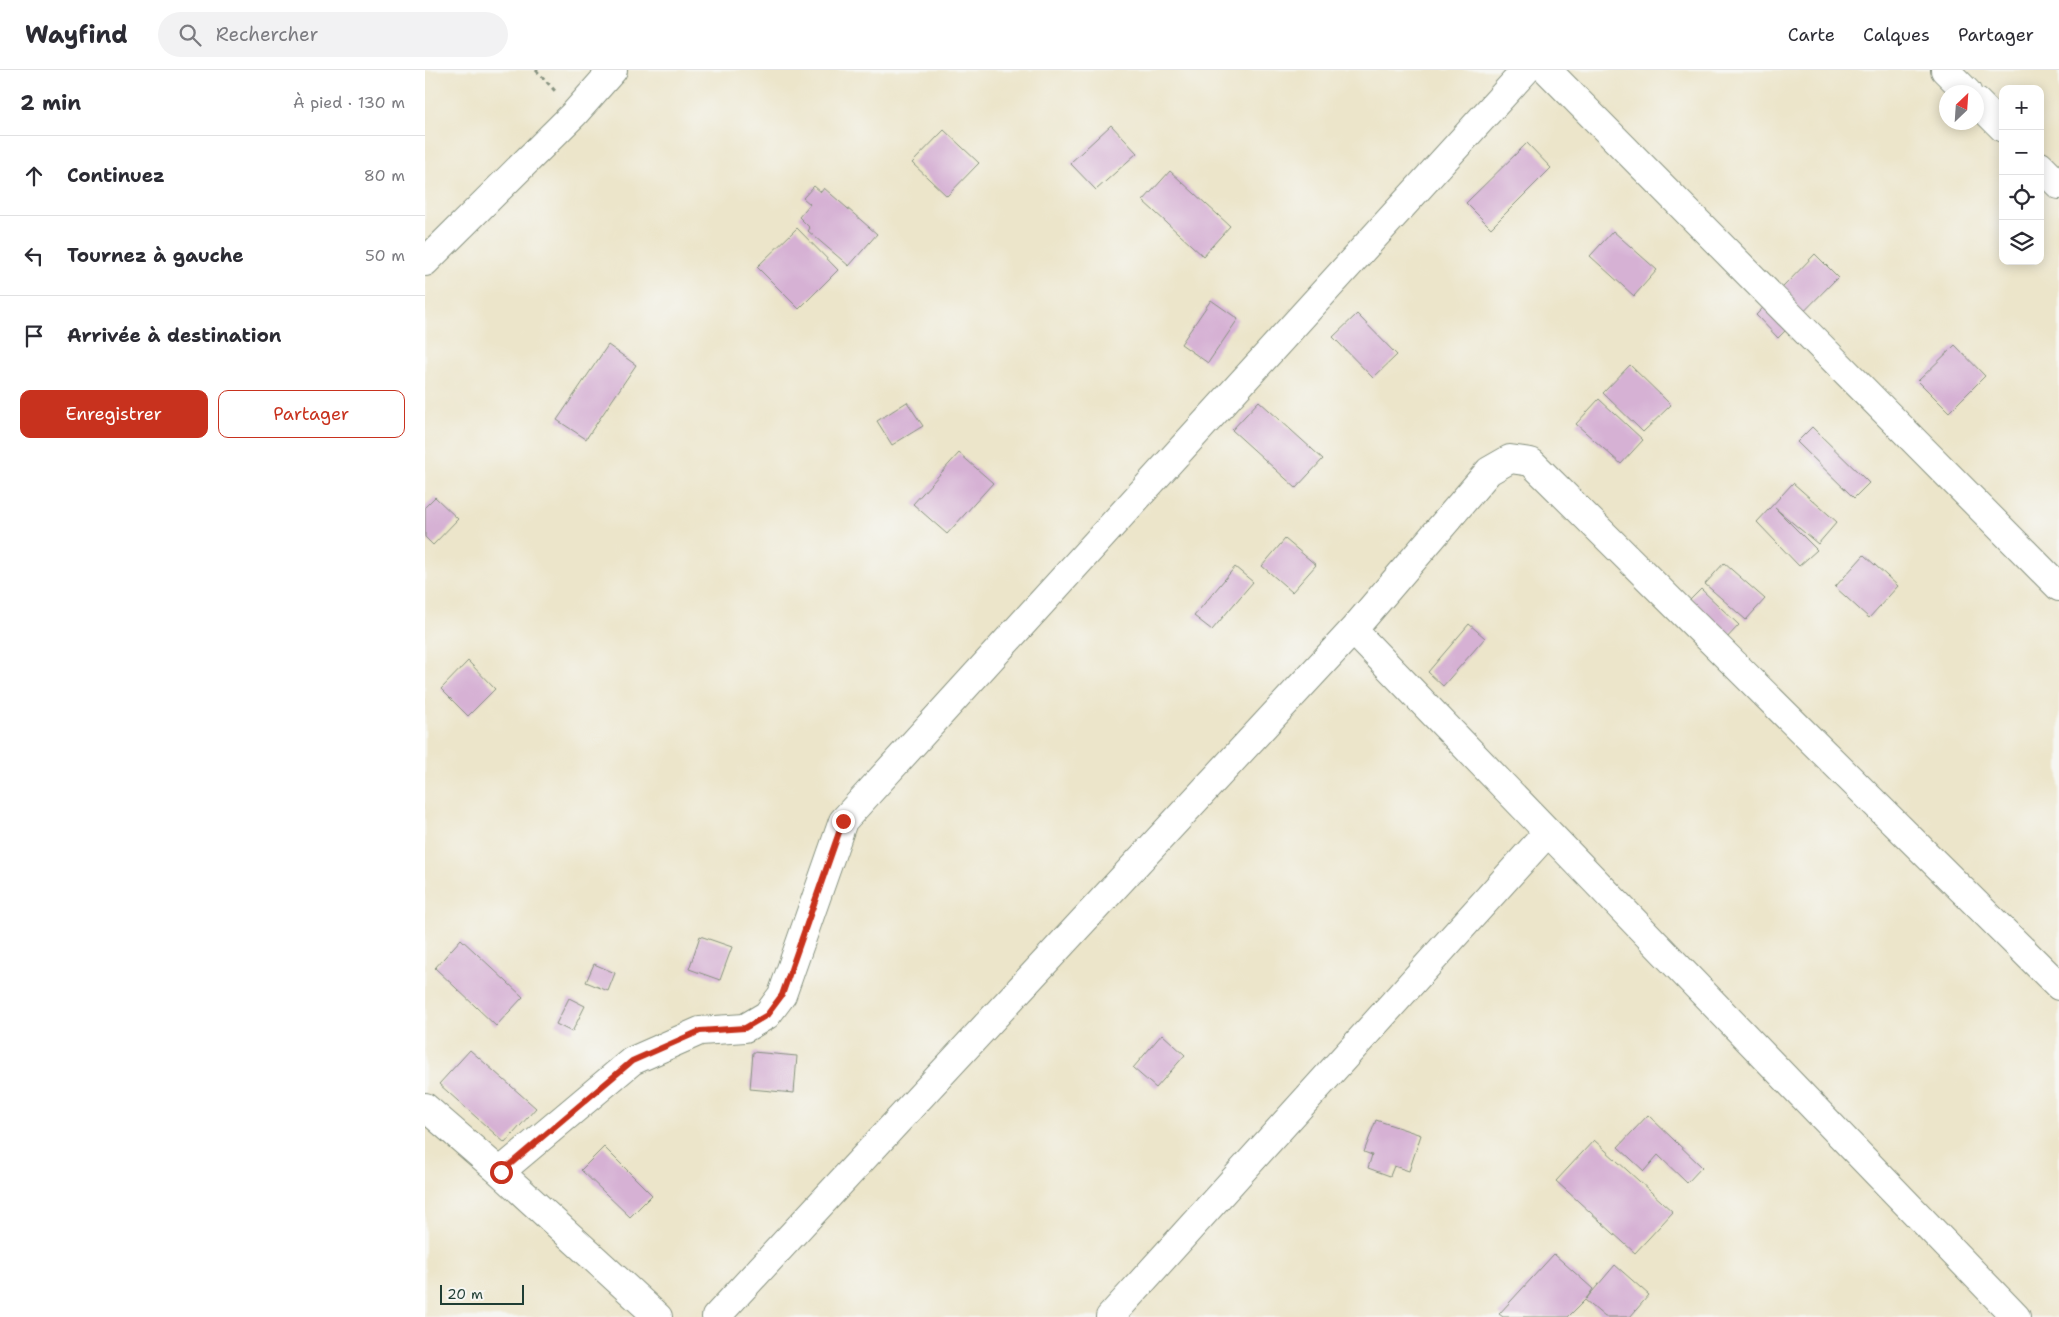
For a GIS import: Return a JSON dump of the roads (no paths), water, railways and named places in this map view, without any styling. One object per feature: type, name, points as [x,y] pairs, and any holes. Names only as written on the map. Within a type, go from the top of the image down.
[{"type":"street","points":[[425,262],[575,113],[613,70]]},
{"type":"street","points":[[501,1172],[632,1061],[700,1031],[745,1028],[767,1015],[782,995],[843,821],[1526,70]]},
{"type":"street","points":[[1547,70],[2059,587]]},
{"type":"street","points":[[1945,70],[1960,85]]},
{"type":"street","points":[[1984,109],[1999,124]]},
{"type":"street","points":[[2044,170],[2059,185]]},
{"type":"street","points":[[716,1317],[1353,630],[1489,471],[1510,459],[1531,462],[2059,986]]},
{"type":"street","points":[[1353,630],[2016,1317]]},
{"type":"street","points":[[1110,1317],[1548,832]]},
{"type":"street","points":[[425,1107],[501,1172],[658,1317]]}]
